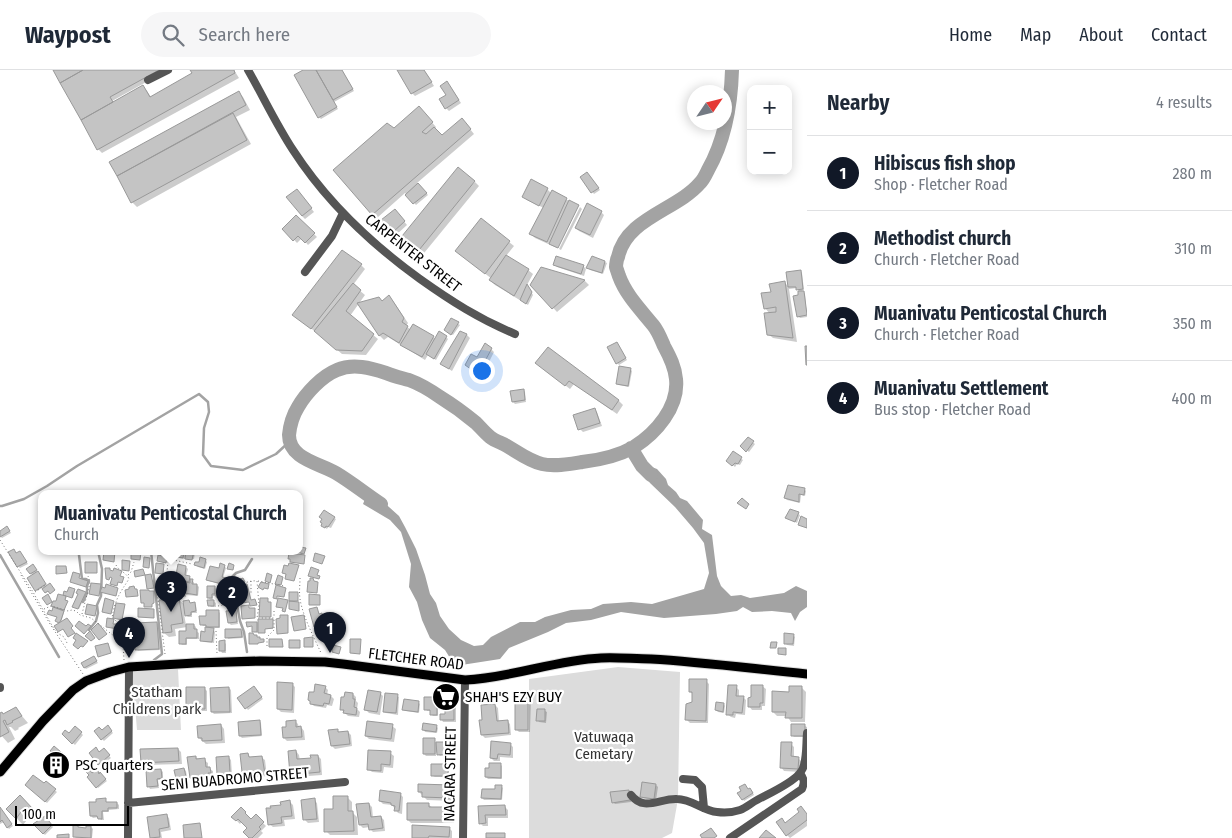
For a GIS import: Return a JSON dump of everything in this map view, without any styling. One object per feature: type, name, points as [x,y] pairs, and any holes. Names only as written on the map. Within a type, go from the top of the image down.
[{"type":"main road","name":"FLETCHER ROAD","points":[[0,772],[43,721],[73,690],[88,680],[127,668],[217,662],[325,662],[475,680],[562,663],[600,658],[669,660],[807,674]]},
{"type":"street","points":[[148,80],[168,70]]},
{"type":"street","name":"CARPENTER STREET","points":[[248,70],[292,149],[336,207],[362,233],[401,265],[444,296],[472,314],[514,334]]},
{"type":"street","points":[[305,272],[332,236],[343,213]]},
{"type":"street","points":[[127,668],[128,838]]},
{"type":"street","name":"NACARA STREET","points":[[463,838],[465,680]]},
{"type":"street","points":[[631,795],[640,803],[678,798],[688,800],[714,812],[740,810],[790,781],[800,772],[805,762],[807,733]]},
{"type":"street","points":[[730,838],[802,789],[804,779],[800,772]]},
{"type":"street","points":[[683,780],[695,780],[702,787],[704,808]]},
{"type":"street","name":"SENI BUADROMO STREET","points":[[128,803],[345,782]]},
{"type":"path","points":[[0,540],[34,593],[54,629],[64,636],[68,645]]},
{"type":"path","points":[[165,654],[156,592],[167,572],[169,555]]},
{"type":"path","points":[[169,558],[192,564]]},
{"type":"path","points":[[119,623],[112,618],[117,598],[129,579],[128,576],[134,562]]},
{"type":"path","points":[[116,565],[128,576]]},
{"type":"path","points":[[21,576],[68,653],[88,680]]},
{"type":"path","points":[[82,615],[90,583],[88,576]]},
{"type":"path","points":[[300,578],[300,599],[310,630],[325,662]]},
{"type":"path","points":[[251,580],[251,593]]},
{"type":"path","points":[[218,606],[238,602],[235,586],[251,580],[284,586]]},
{"type":"path","points":[[257,581],[258,618],[274,618]]},
{"type":"path","points":[[34,593],[47,584]]},
{"type":"path","points":[[43,610],[51,606],[68,612],[72,610],[91,618],[114,636]]},
{"type":"path","points":[[267,647],[267,637],[274,630],[274,610]]},
{"type":"path","points":[[127,668],[123,645],[128,634],[128,621]]},
{"type":"path","points":[[216,631],[217,662]]},
{"type":"green space","name":"Vatuwaqa Cemetary","points":[[618,667],[680,672],[678,799],[672,833],[662,838],[529,838],[529,679]]},
{"type":"green space","name":"Statham Childrens park","points":[[178,669],[181,730],[137,730],[132,671]]},
{"type":"shaded area","points":[[643,459],[649,466],[657,469],[666,479],[668,485],[680,498],[687,501],[703,520],[702,529],[712,535],[717,576],[721,586],[731,596],[741,595],[750,598],[784,593],[796,586],[807,591],[807,607],[800,612],[795,621],[791,613],[772,611],[752,612],[743,607],[737,611],[716,614],[664,618],[621,612],[591,620],[566,623],[509,648],[500,659],[455,666],[445,650],[430,638],[422,620],[417,602],[409,587],[411,564],[401,532],[390,520],[363,504],[369,489],[399,516],[416,549],[430,594],[436,603],[440,616],[449,629],[461,640],[474,646],[483,645],[491,637],[520,622],[535,622],[545,617],[571,610],[591,609],[603,604],[631,602],[652,604],[704,589],[709,573],[704,543],[675,507],[650,483],[637,466]]},
{"type":"building","points":[[53,70],[83,70],[60,83]]},
{"type":"building","points":[[83,70],[159,70],[110,97],[113,102],[81,120],[60,83]]},
{"type":"building","points":[[190,70],[234,70],[235,73],[97,150],[81,120],[143,85],[150,97],[192,73]]},
{"type":"building","points":[[303,70],[316,70],[337,107],[318,118],[294,75]]},
{"type":"building","points":[[316,70],[342,70],[353,89],[333,100]]},
{"type":"building","points":[[397,70],[424,70],[432,82],[411,94]]},
{"type":"building","points":[[447,81],[459,100],[445,109],[439,99],[446,95],[440,86]]},
{"type":"building","points":[[239,91],[246,105],[117,176],[109,162]]},
{"type":"building","points":[[419,106],[433,122],[422,132],[426,134],[434,127],[442,135],[462,118],[471,129],[372,215],[333,170],[387,123],[394,128]]},
{"type":"building","points":[[233,113],[247,140],[131,203],[117,176]]},
{"type":"building","points":[[458,167],[475,181],[415,255],[398,241]]},
{"type":"building","points":[[587,172],[599,188],[591,193],[580,177]]},
{"type":"building","points":[[531,179],[548,188],[539,206],[522,197]]},
{"type":"building","points":[[418,183],[427,193],[413,204],[405,195]]},
{"type":"building","points":[[297,189],[312,208],[302,216],[286,197]]},
{"type":"building","points":[[552,190],[567,198],[547,242],[529,234]]},
{"type":"building","points":[[569,200],[579,205],[558,248],[549,244]]},
{"type":"building","points":[[587,203],[602,211],[590,235],[575,228]]},
{"type":"building","points":[[395,209],[405,221],[392,233],[381,220]]},
{"type":"building","points":[[296,215],[315,233],[305,243],[298,236],[293,241],[282,229]]},
{"type":"building","points":[[481,218],[510,241],[485,274],[455,251]]},
{"type":"building","points":[[342,250],[362,264],[311,329],[292,315]]},
{"type":"building","points":[[506,255],[529,269],[514,296],[489,280]]},
{"type":"building","points":[[556,256],[584,265],[581,274],[553,265]]},
{"type":"building","points":[[592,256],[605,261],[602,273],[586,268]]},
{"type":"building","points":[[541,267],[585,280],[552,309],[530,285]]},
{"type":"building","points":[[801,270],[803,289],[796,290],[796,287],[788,287],[786,272]]},
{"type":"building","points":[[785,281],[793,338],[767,335],[764,313],[776,312],[776,307],[764,309],[761,293],[771,292],[769,284]]},
{"type":"building","points":[[353,283],[361,290],[346,311],[374,334],[362,351],[336,350],[314,331]]},
{"type":"building","points":[[527,284],[532,292],[526,304],[520,300]]},
{"type":"building","points":[[798,291],[804,291],[807,315],[797,317],[793,296],[798,295]]},
{"type":"building","points":[[389,295],[404,318],[402,322],[408,326],[399,343],[383,333],[379,336],[357,303],[379,297],[382,301]]},
{"type":"building","points":[[451,318],[459,322],[451,335],[444,330]]},
{"type":"building","points":[[413,324],[434,336],[422,357],[400,345]]},
{"type":"building","points":[[439,331],[447,336],[434,359],[426,354]]},
{"type":"building","points":[[460,331],[467,334],[449,369],[440,364]]},
{"type":"building","points":[[617,342],[626,358],[616,364],[607,347]]},
{"type":"building","points":[[485,343],[492,348],[478,374],[465,365],[471,354],[477,357]]},
{"type":"building","points":[[805,346],[807,346],[807,365],[806,365]]},
{"type":"building","points":[[548,347],[619,400],[612,410],[569,381],[565,386],[535,363]]},
{"type":"building","points":[[619,366],[631,368],[628,386],[616,384]]},
{"type":"building","points":[[524,389],[525,400],[512,402],[510,391]]},
{"type":"building","points":[[595,408],[600,423],[578,430],[573,415]]},
{"type":"building","points":[[748,437],[754,441],[746,452],[740,446]]},
{"type":"building","points":[[733,451],[742,457],[738,464],[735,463],[732,466],[726,461]]},
{"type":"building","points":[[788,485],[805,488],[804,495],[799,494],[799,502],[784,498]]},
{"type":"building","points":[[742,498],[749,504],[746,509],[737,503]]},
{"type":"building","points":[[790,509],[799,512],[795,522],[785,518]]},
{"type":"building","points":[[324,510],[335,517],[328,527],[326,526],[325,528],[321,526],[322,523],[320,522],[322,519],[319,517]]},
{"type":"building","points":[[801,516],[807,519],[807,528],[798,525]]},
{"type":"building","points":[[7,526],[10,531],[0,537],[0,531]]},
{"type":"building","points":[[14,549],[16,553],[20,551],[27,562],[17,567],[8,552]]},
{"type":"building","points":[[315,553],[325,556],[322,564],[313,561]]},
{"type":"building","points":[[104,555],[115,555],[114,562],[103,560]]},
{"type":"building","points":[[131,555],[141,555],[140,560],[131,559]]},
{"type":"building","points":[[158,555],[167,557],[166,563],[157,561]]},
{"type":"building","points":[[170,555],[184,555],[183,558]]},
{"type":"building","points":[[186,555],[193,555],[192,560],[185,559]]},
{"type":"building","points":[[289,555],[305,555],[304,564],[290,562],[290,559],[288,559]]},
{"type":"building","points":[[144,557],[150,558],[149,568],[143,567]]},
{"type":"building","points":[[200,557],[206,559],[204,568],[194,565],[195,562],[199,562]]},
{"type":"building","points":[[122,560],[130,561],[129,571],[122,570]]},
{"type":"building","points":[[85,562],[97,562],[97,573],[85,573]]},
{"type":"building","points":[[156,563],[164,564],[163,574],[155,573]]},
{"type":"building","points":[[220,563],[225,565],[222,577],[227,578],[226,585],[206,580],[210,566],[219,568]]},
{"type":"building","points":[[229,563],[234,565],[233,570],[227,569]]},
{"type":"building","points":[[289,563],[299,565],[294,581],[285,579],[286,574],[282,573],[284,565],[288,566]]},
{"type":"building","points":[[33,564],[37,570],[30,574],[26,569]]},
{"type":"building","points":[[178,564],[186,566],[185,575],[190,576],[189,582],[175,580]]},
{"type":"building","points":[[56,566],[66,566],[67,573],[56,574]]},
{"type":"building","points":[[311,567],[319,570],[317,575],[320,576],[319,579],[308,576]]},
{"type":"building","points":[[105,568],[110,568],[113,571],[114,568],[122,571],[120,576],[124,577],[122,583],[118,582],[117,586],[110,584],[112,578],[106,579]]},
{"type":"building","points":[[143,569],[145,575],[135,577],[134,571]]},
{"type":"building","points":[[38,571],[46,584],[35,591],[27,578]]},
{"type":"building","points":[[73,572],[80,574],[79,578],[88,581],[86,587],[70,582]]},
{"type":"building","points":[[267,573],[272,575],[270,583],[265,581]]},
{"type":"building","points":[[151,574],[154,588],[147,589],[145,575]]},
{"type":"building","points":[[278,575],[283,577],[281,585],[275,584]]},
{"type":"building","points":[[243,578],[245,582],[238,584],[237,580]]},
{"type":"building","points":[[310,578],[318,582],[317,593],[307,592]]},
{"type":"building","points":[[190,579],[193,579],[192,584],[197,584],[197,595],[185,593],[186,582],[190,583]]},
{"type":"building","points":[[180,582],[186,583],[184,596],[172,594],[173,587],[176,588],[177,585],[180,585]]},
{"type":"building","points":[[261,582],[269,584],[268,589],[264,588],[263,590],[258,587]]},
{"type":"building","points":[[50,583],[55,590],[50,594],[48,591],[45,593],[42,589]]},
{"type":"building","points":[[91,583],[101,584],[99,596],[89,594]]},
{"type":"building","points":[[163,583],[167,583],[167,588],[170,588],[170,599],[160,598],[160,588],[163,588]]},
{"type":"building","points":[[106,584],[118,588],[116,596],[100,592],[102,587],[105,588]]},
{"type":"building","points":[[247,584],[251,600],[255,599],[257,605],[250,606],[249,602],[241,603],[237,586]]},
{"type":"building","points":[[276,585],[286,588],[284,597],[277,596],[277,599],[273,598]]},
{"type":"building","points":[[134,586],[137,589],[138,596],[126,597],[125,590]]},
{"type":"building","points":[[207,586],[215,586],[215,594],[212,594],[212,598],[207,598]]},
{"type":"building","points":[[69,587],[75,589],[72,598],[63,595],[64,591],[67,592]]},
{"type":"building","points":[[78,589],[86,592],[78,609],[72,607],[78,594],[76,593]]},
{"type":"building","points":[[140,590],[154,591],[152,607],[144,607],[144,603],[141,603]]},
{"type":"building","points":[[217,590],[222,591],[221,598],[216,597]]},
{"type":"building","points":[[222,590],[226,591],[226,594],[231,594],[232,601],[222,601]]},
{"type":"building","points":[[289,592],[298,592],[298,601],[289,601]]},
{"type":"building","points":[[48,594],[52,602],[47,605],[42,598]]},
{"type":"building","points":[[58,594],[66,596],[65,600],[68,601],[64,610],[51,606],[53,601],[56,601]]},
{"type":"building","points":[[309,594],[320,595],[320,605],[309,605]]},
{"type":"building","points":[[105,598],[114,601],[111,614],[102,612]]},
{"type":"building","points":[[179,598],[183,623],[171,625],[172,632],[163,633],[159,600]]},
{"type":"building","points":[[260,598],[268,598],[268,602],[271,602],[271,617],[259,617]]},
{"type":"building","points":[[278,598],[288,600],[285,612],[282,611],[283,608],[276,607]]},
{"type":"building","points":[[189,600],[190,603],[195,602],[196,611],[191,612],[191,615],[185,616],[183,601]]},
{"type":"building","points":[[207,600],[214,600],[214,606],[208,606]]},
{"type":"building","points":[[289,601],[299,602],[299,611],[289,609]]},
{"type":"building","points":[[116,603],[125,604],[122,620],[113,618]]},
{"type":"building","points":[[87,604],[97,606],[95,616],[85,614]]},
{"type":"building","points":[[249,605],[249,608],[255,608],[255,618],[242,619],[241,606]]},
{"type":"building","points":[[53,607],[64,611],[59,623],[55,621],[57,617],[47,614],[49,610],[52,611]]},
{"type":"building","points":[[317,607],[319,614],[322,613],[325,625],[314,627],[309,609]]},
{"type":"building","points":[[138,608],[154,609],[154,618],[138,617]]},
{"type":"building","points":[[206,610],[219,610],[219,627],[200,625],[199,616],[206,616]]},
{"type":"building","points":[[236,610],[237,622],[228,623],[226,611]]},
{"type":"building","points":[[280,615],[288,615],[288,633],[277,634],[276,619],[280,618]]},
{"type":"building","points":[[304,615],[306,629],[294,631],[291,617]]},
{"type":"building","points":[[67,618],[73,626],[71,628],[75,633],[68,637],[63,629],[58,632],[54,626]]},
{"type":"building","points":[[107,618],[114,619],[113,624],[118,624],[118,629],[106,627]]},
{"type":"building","points":[[258,619],[273,619],[273,628],[265,629],[265,633],[258,633]]},
{"type":"building","points":[[79,621],[86,626],[88,624],[91,626],[84,634],[75,626]]},
{"type":"building","points":[[157,622],[159,649],[135,650],[134,623]]},
{"type":"building","points":[[246,622],[257,622],[257,632],[252,632],[252,626],[247,627]]},
{"type":"building","points":[[98,623],[107,634],[99,640],[91,630]]},
{"type":"building","points":[[186,624],[194,624],[194,629],[197,629],[197,638],[186,638],[186,644],[179,644],[179,631],[186,631]]},
{"type":"building","points":[[329,625],[330,633],[335,632],[335,639],[322,641],[320,628]]},
{"type":"building","points":[[205,627],[214,628],[212,642],[200,641],[201,631],[205,632]]},
{"type":"building","points":[[225,629],[241,629],[242,637],[225,638]]},
{"type":"building","points":[[90,631],[95,638],[91,641],[85,636]]},
{"type":"building","points":[[76,633],[88,641],[83,647],[81,646],[78,649],[73,645],[76,640],[73,638]]},
{"type":"building","points":[[249,633],[264,639],[264,642],[249,644]]},
{"type":"building","points":[[784,633],[794,634],[793,644],[784,644]]},
{"type":"building","points":[[313,637],[313,647],[304,647],[304,638]]},
{"type":"building","points":[[269,639],[282,639],[283,647],[269,647]]},
{"type":"building","points":[[350,639],[361,639],[360,654],[350,653]]},
{"type":"building","points":[[225,640],[225,651],[219,651],[219,641]]},
{"type":"building","points":[[289,640],[300,640],[300,648],[289,648]]},
{"type":"building","points":[[771,642],[777,642],[776,648],[770,648]]},
{"type":"building","points":[[108,643],[111,653],[98,657],[95,646]]},
{"type":"building","points":[[333,645],[341,647],[339,654],[332,652]]},
{"type":"building","points":[[778,648],[786,648],[786,655],[778,654]]},
{"type":"building","points":[[398,651],[405,652],[404,657],[397,655]]},
{"type":"building","points":[[94,656],[97,661],[84,668],[81,663]]},
{"type":"building","points":[[689,679],[707,679],[706,721],[685,720],[686,704],[692,702],[692,692],[689,692]]},
{"type":"building","points":[[277,682],[293,683],[292,710],[277,709]]},
{"type":"building","points":[[315,684],[326,686],[324,693],[331,695],[329,704],[324,703],[323,706],[310,704],[308,700],[309,692],[314,692]]},
{"type":"building","points":[[728,685],[737,685],[736,696],[744,696],[742,713],[733,712],[733,715],[726,715]]},
{"type":"building","points":[[751,685],[763,685],[763,703],[760,703],[760,707],[748,707],[748,698],[751,697]]},
{"type":"building","points":[[254,686],[262,697],[245,709],[237,698]]},
{"type":"building","points":[[789,686],[802,686],[802,718],[785,718],[786,712],[772,712],[772,691],[789,692]]},
{"type":"building","points":[[186,687],[205,687],[205,709],[186,709]]},
{"type":"building","points":[[229,687],[230,712],[211,712],[210,688]]},
{"type":"building","points":[[368,690],[381,692],[377,712],[364,710]]},
{"type":"building","points":[[345,692],[353,693],[353,699],[355,699],[354,707],[357,708],[356,715],[343,713],[344,710],[340,710],[341,697],[344,697]]},
{"type":"building","points":[[385,693],[398,694],[396,713],[383,712]]},
{"type":"building","points":[[515,694],[528,694],[528,730],[515,730]]},
{"type":"building","points":[[424,697],[437,697],[437,715],[430,715],[430,710],[424,710]]},
{"type":"building","points":[[404,699],[419,701],[418,712],[402,710]]},
{"type":"building","points":[[445,701],[454,701],[454,720],[440,720],[440,714],[445,714]]},
{"type":"building","points":[[716,702],[724,703],[723,712],[715,710]]},
{"type":"building","points":[[495,704],[497,721],[508,720],[509,733],[481,735],[479,720],[482,720],[481,705]]},
{"type":"building","points":[[16,707],[22,716],[7,725],[5,720],[3,721],[9,732],[0,737],[0,713],[2,712],[3,714]]},
{"type":"building","points":[[537,709],[545,709],[545,721],[536,721]]},
{"type":"building","points":[[260,720],[261,735],[239,736],[238,722]]},
{"type":"building","points":[[296,720],[296,727],[301,726],[302,737],[283,738],[282,727],[286,727],[286,721]]},
{"type":"building","points":[[367,721],[393,724],[391,739],[365,736]]},
{"type":"building","points":[[423,723],[437,725],[436,732],[422,730]]},
{"type":"building","points":[[221,724],[222,740],[202,741],[202,738],[198,738],[197,726]]},
{"type":"building","points":[[791,724],[805,724],[805,736],[791,736]]},
{"type":"building","points":[[108,725],[112,731],[101,740],[94,731],[99,727],[102,730]]},
{"type":"building","points":[[75,726],[82,732],[72,744],[62,734],[65,730],[69,733]]},
{"type":"building","points":[[338,729],[338,732],[348,731],[350,744],[331,746],[328,730]]},
{"type":"building","points":[[423,738],[435,738],[435,754],[423,754]]},
{"type":"building","points":[[491,741],[511,743],[510,755],[498,754],[497,759],[490,758]]},
{"type":"building","points":[[436,742],[450,742],[451,754],[437,755]]},
{"type":"building","points":[[781,742],[792,742],[791,756],[799,757],[798,769],[780,768]]},
{"type":"building","name":"PSC quarters","points":[[54,746],[68,758],[51,778],[44,772],[57,756],[50,751]]},
{"type":"building","points":[[96,747],[99,752],[104,748],[110,755],[98,765],[89,753]]},
{"type":"building","points":[[178,748],[179,761],[141,763],[140,749]]},
{"type":"building","points":[[296,750],[297,759],[311,758],[310,755],[318,755],[320,772],[290,775],[288,751]]},
{"type":"building","points":[[368,750],[391,751],[390,765],[381,764],[381,771],[367,770]]},
{"type":"building","points":[[248,753],[249,757],[262,756],[265,774],[245,776],[245,771],[242,772],[240,754]]},
{"type":"building","points":[[196,756],[196,759],[205,758],[206,767],[210,767],[211,773],[208,773],[208,776],[190,778],[187,757]]},
{"type":"building","points":[[229,756],[230,773],[217,774],[216,757]]},
{"type":"building","points":[[489,763],[501,763],[501,778],[485,777],[485,768],[489,768]]},
{"type":"building","points":[[431,764],[448,764],[448,776],[431,776]]},
{"type":"building","points":[[184,768],[187,781],[177,783],[174,770]]},
{"type":"building","points":[[89,769],[92,773],[97,769],[99,774],[100,772],[106,779],[96,788],[87,777],[89,775],[86,772]]},
{"type":"building","points":[[161,769],[162,778],[157,779],[158,786],[147,787],[146,770]]},
{"type":"building","points":[[33,775],[44,783],[46,781],[56,789],[45,802],[25,785]]},
{"type":"building","points":[[642,782],[656,784],[654,799],[640,797]]},
{"type":"building","points":[[418,784],[451,785],[450,798],[422,797],[422,792],[418,792]]},
{"type":"building","points":[[745,784],[753,793],[742,800],[737,793],[741,791],[739,787]]},
{"type":"building","points":[[495,785],[502,785],[501,799],[481,798],[482,789],[495,789]]},
{"type":"building","points":[[380,790],[401,793],[399,811],[394,811],[395,806],[391,805],[391,803],[379,801]]},
{"type":"building","points":[[629,790],[630,800],[612,803],[610,792]]},
{"type":"building","points":[[20,795],[33,809],[27,814],[23,809],[16,819],[6,809]]},
{"type":"building","points":[[333,796],[348,796],[348,811],[353,811],[354,831],[324,832],[324,809],[333,809]]},
{"type":"building","points":[[106,798],[106,802],[117,802],[117,808],[108,808],[108,811],[102,811],[102,819],[98,819],[97,816],[90,816],[89,802],[96,802],[96,799]]},
{"type":"building","points":[[315,798],[317,819],[303,820],[301,800]]},
{"type":"building","points":[[290,800],[292,816],[281,817],[282,823],[268,825],[266,808],[281,805],[280,802]]},
{"type":"building","points":[[369,803],[371,817],[381,816],[383,828],[369,830],[368,824],[359,825],[356,804]]},
{"type":"building","points":[[407,803],[429,803],[429,807],[452,807],[452,820],[407,820]]},
{"type":"building","points":[[505,805],[506,815],[485,815],[486,823],[479,824],[478,806]]},
{"type":"building","points":[[801,806],[807,814],[807,820],[786,836],[776,822],[782,818],[785,823],[799,812],[797,809]]},
{"type":"building","points":[[0,807],[12,824],[7,828],[2,820],[0,822]]},
{"type":"building","points":[[241,807],[251,819],[256,814],[264,822],[259,827],[261,829],[252,838],[249,838],[243,832],[247,828],[238,819],[236,821],[231,817]]},
{"type":"building","points":[[167,814],[169,827],[159,829],[160,837],[150,838],[147,817]]},
{"type":"building","points":[[45,816],[52,825],[43,834],[33,824]]},
{"type":"building","points":[[200,823],[202,838],[184,838],[183,825]]},
{"type":"building","points":[[73,825],[86,828],[86,826],[91,826],[91,838],[73,837]]},
{"type":"building","points":[[412,825],[450,827],[449,837],[429,836],[428,838],[412,838]]},
{"type":"building","points":[[711,828],[717,836],[714,838],[702,838],[700,835]]},
{"type":"building","points":[[766,830],[776,838],[759,838]]},
{"type":"building","points":[[486,833],[505,833],[505,838],[486,838]]},
{"type":"building","points":[[69,834],[69,838],[57,838],[57,835]]},
{"type":"waterway","points":[[381,504],[336,473],[299,455],[290,443],[291,424],[301,402],[320,381],[331,373],[343,368],[368,368],[417,383],[458,409],[492,438],[528,459],[542,464],[567,464],[615,455],[634,447],[658,427],[674,399],[676,389],[675,370],[656,330],[625,289],[616,267],[617,260],[623,244],[631,233],[641,224],[690,192],[704,178],[714,159],[723,134],[730,96],[732,70]]},
{"type":"waterway","points":[[40,490],[199,394],[208,402],[209,412],[204,428],[203,455],[211,466],[243,470],[276,454],[289,442]]},
{"type":"waterway","points":[[631,448],[642,466],[651,475]]},
{"type":"waterway","points":[[0,506],[24,499],[38,491]]},
{"type":"waterway","points":[[0,555],[59,657]]},
{"type":"waterway","points":[[79,555],[82,579],[89,581],[83,602]]},
{"type":"waterway","points":[[89,630],[96,621],[97,605],[101,596],[102,569],[99,555]]},
{"type":"waterway","points":[[151,555],[162,654],[154,660]]},
{"type":"waterway","points":[[247,652],[232,577],[236,573],[245,570],[252,559]]},
{"type":"place","name":"Muanivatu Penticostal Church","points":[[171,612]]},
{"type":"place","name":"Methodist church","points":[[232,617]]},
{"type":"place","name":"Hibiscus fish shop","points":[[330,653]]},
{"type":"place","name":"Muanivatu Settlement","points":[[129,658]]},
{"type":"place","name":"SHAH'S EZY BUY","points":[[446,697]]},
{"type":"place","name":"PSC quarters","points":[[56,765]]}]
